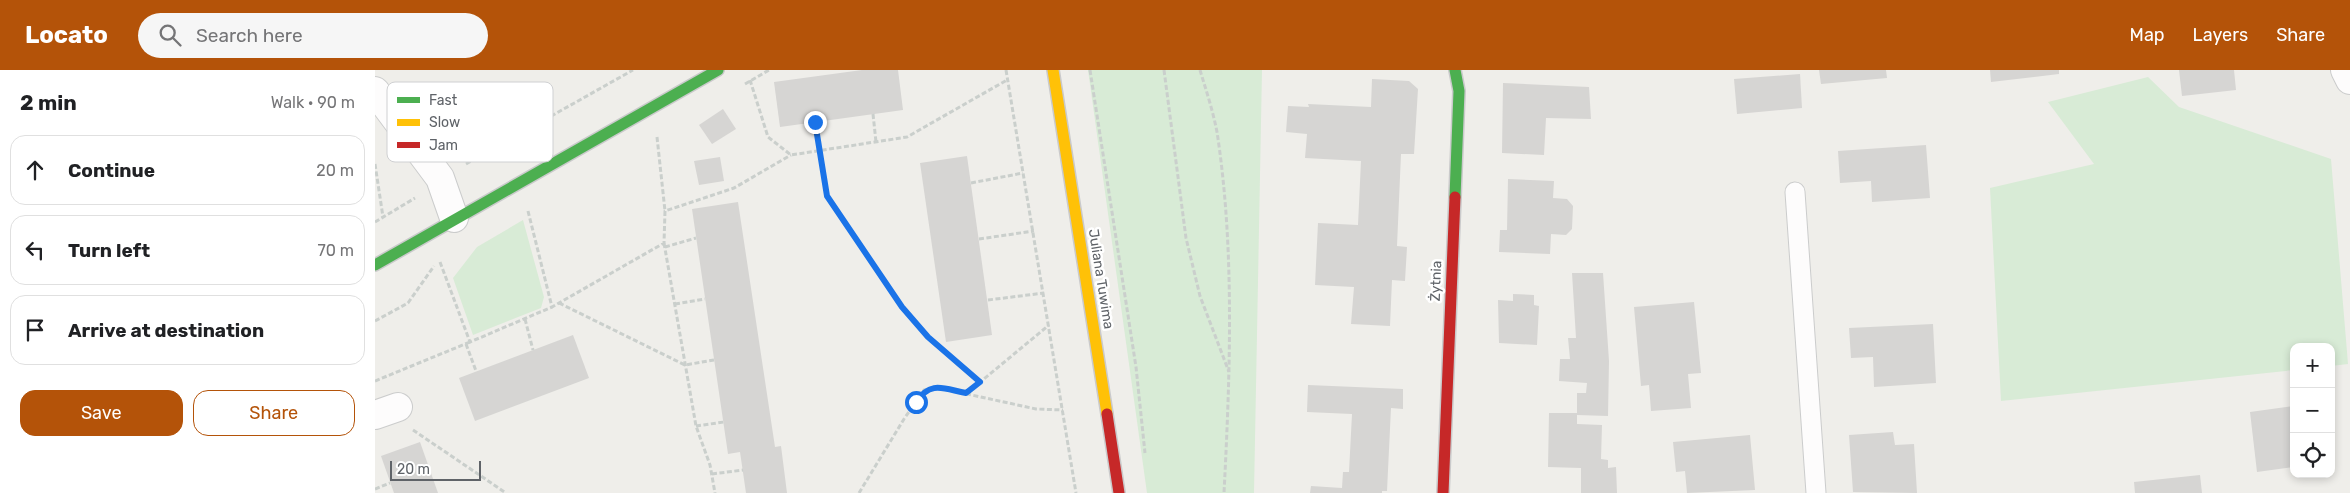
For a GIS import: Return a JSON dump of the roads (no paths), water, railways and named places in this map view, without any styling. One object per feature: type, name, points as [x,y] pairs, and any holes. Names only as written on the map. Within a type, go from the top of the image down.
[{"type":"street","points":[[375,265],[454,218],[718,70]]},
{"type":"street","name":"Juliana Tuwima","points":[[1053,70],[1119,493]]},
{"type":"street","name":"Żytnia","points":[[1443,493],[1459,91],[1455,70]]},
{"type":"street","points":[[2345,70],[2350,80]]},
{"type":"street","points":[[375,91],[387,107]]},
{"type":"street","points":[[428,162],[440,178],[454,218]]},
{"type":"lane","points":[[1795,192],[1816,493]]}]
